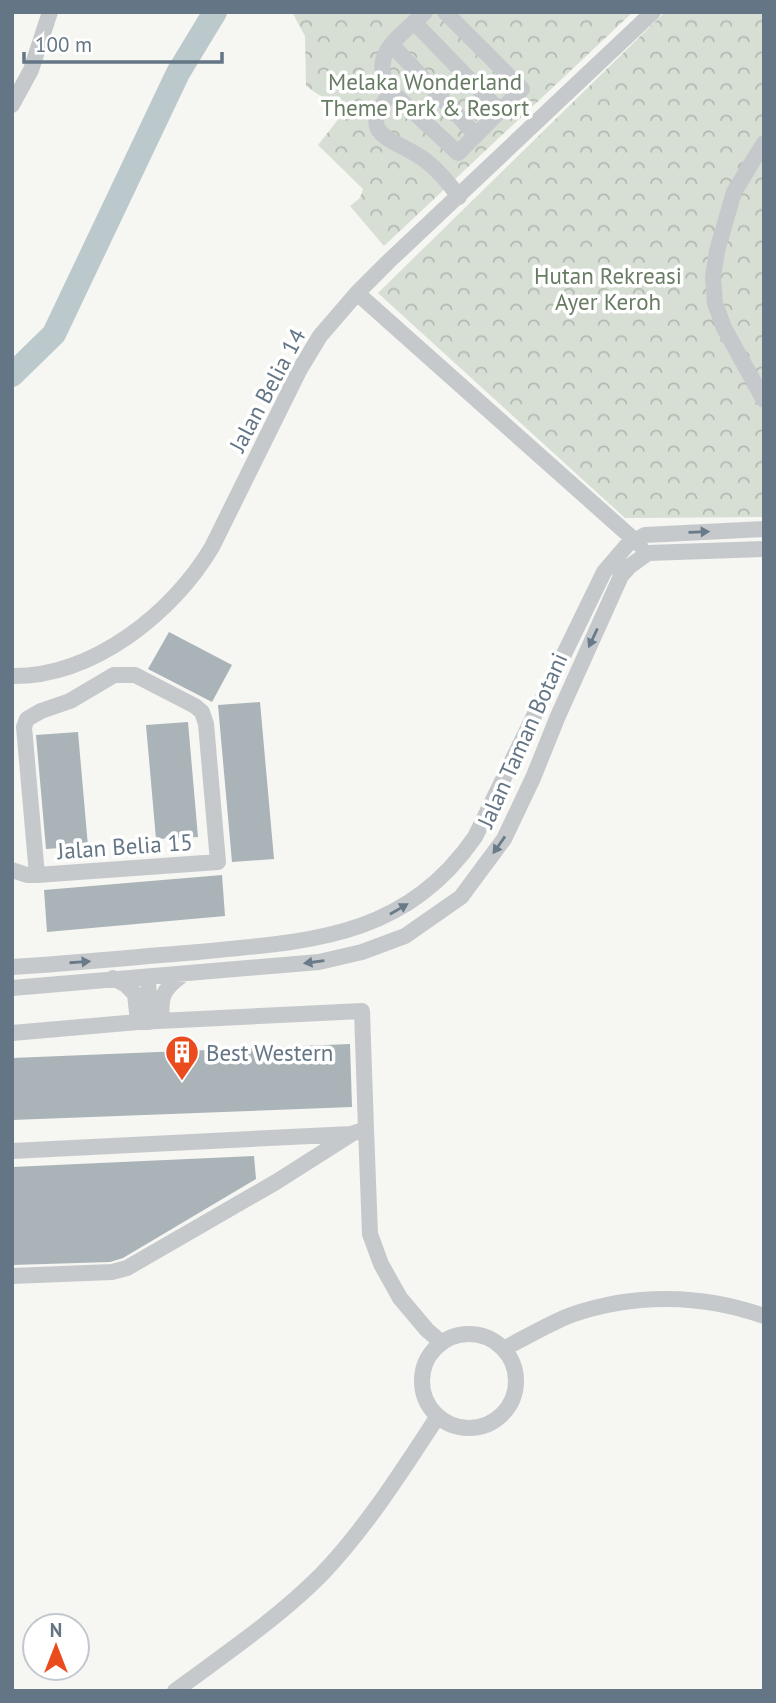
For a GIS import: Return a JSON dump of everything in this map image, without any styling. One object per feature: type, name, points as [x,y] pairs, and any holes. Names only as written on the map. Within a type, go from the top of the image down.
[{"type":"street","points":[[12,105],[31,70],[50,12]]},
{"type":"street","points":[[445,12],[522,89],[500,111],[458,153],[383,81],[382,58],[419,17],[500,111]]},
{"type":"street","name":"Jalan Belia 14","points":[[12,676],[45,672],[82,662],[144,625],[183,589],[212,547],[300,369],[320,336],[357,293],[653,12]]},
{"type":"street","points":[[392,45],[476,135]]},
{"type":"street","points":[[392,92],[377,110],[375,122],[378,129],[391,142],[419,156],[438,170],[459,197]]},
{"type":"street","points":[[764,143],[734,192],[717,250],[713,277],[715,303],[724,328],[764,400]]},
{"type":"street","points":[[357,293],[648,553],[764,549]]},
{"type":"street","points":[[634,539],[654,534],[764,529]]},
{"type":"street","name":"Jalan Taman Botani","points":[[12,967],[310,940],[372,922],[421,895],[449,870],[475,837],[604,572],[634,539]]},
{"type":"street","name":"Jalan Taman Botani","points":[[12,988],[113,978],[181,976],[319,962],[362,952],[405,936],[461,897],[504,839],[621,576],[648,553]]},
{"type":"street","name":"Jalan Belia 15","points":[[12,870],[37,875],[218,862],[206,724],[202,712],[135,675],[125,674],[114,676],[70,701],[27,719],[24,727],[37,875]]},
{"type":"street","points":[[110,960],[133,965],[148,977],[150,1022]]},
{"type":"street","points":[[150,1022],[167,986],[181,976]]},
{"type":"street","points":[[113,978],[135,994],[150,1022]]},
{"type":"street","points":[[12,1033],[150,1022],[362,1011],[358,1132],[370,1234],[381,1264],[400,1298],[427,1330],[442,1342]]},
{"type":"street","points":[[12,1152],[358,1132]]},
{"type":"street","points":[[12,1276],[112,1272],[127,1268],[358,1132]]},
{"type":"street","points":[[503,1349],[570,1316],[609,1304],[649,1298],[709,1301],[764,1316]]},
{"type":"street","points":[[467,1334],[492,1340],[511,1360],[515,1374],[511,1402],[492,1422],[464,1428],[450,1424],[428,1406],[423,1392],[425,1364],[442,1342],[467,1334]]},
{"type":"street","points":[[175,1691],[261,1628],[321,1574],[398,1477],[438,1416]]},
{"type":"green space","name":"Melaka Wonderland Theme Park & Resort","points":[[292,12],[633,12],[384,246],[350,206],[360,198],[363,189],[318,145],[344,112],[306,86],[305,36]]},
{"type":"green space","name":"Hutan Rekreasi Ayer Keroh","points":[[665,12],[764,12],[764,517],[625,518],[378,293]]},
{"type":"building","points":[[169,632],[232,665],[212,702],[148,669]]},
{"type":"building","points":[[260,702],[274,859],[232,862],[218,705]]},
{"type":"building","points":[[188,722],[198,837],[156,839],[146,725]]},
{"type":"building","points":[[78,732],[88,846],[46,849],[36,735]]},
{"type":"building","points":[[222,875],[225,916],[47,932],[44,890]]},
{"type":"building","name":"Best Western","points":[[350,1044],[352,1107],[12,1120],[12,1058]]},
{"type":"building","points":[[254,1156],[256,1179],[123,1258],[110,1262],[12,1265],[12,1167]]},
{"type":"waterway","points":[[12,375],[54,334],[178,73],[215,12]]},
{"type":"place","name":"Best Western","points":[[182,1082]]}]
